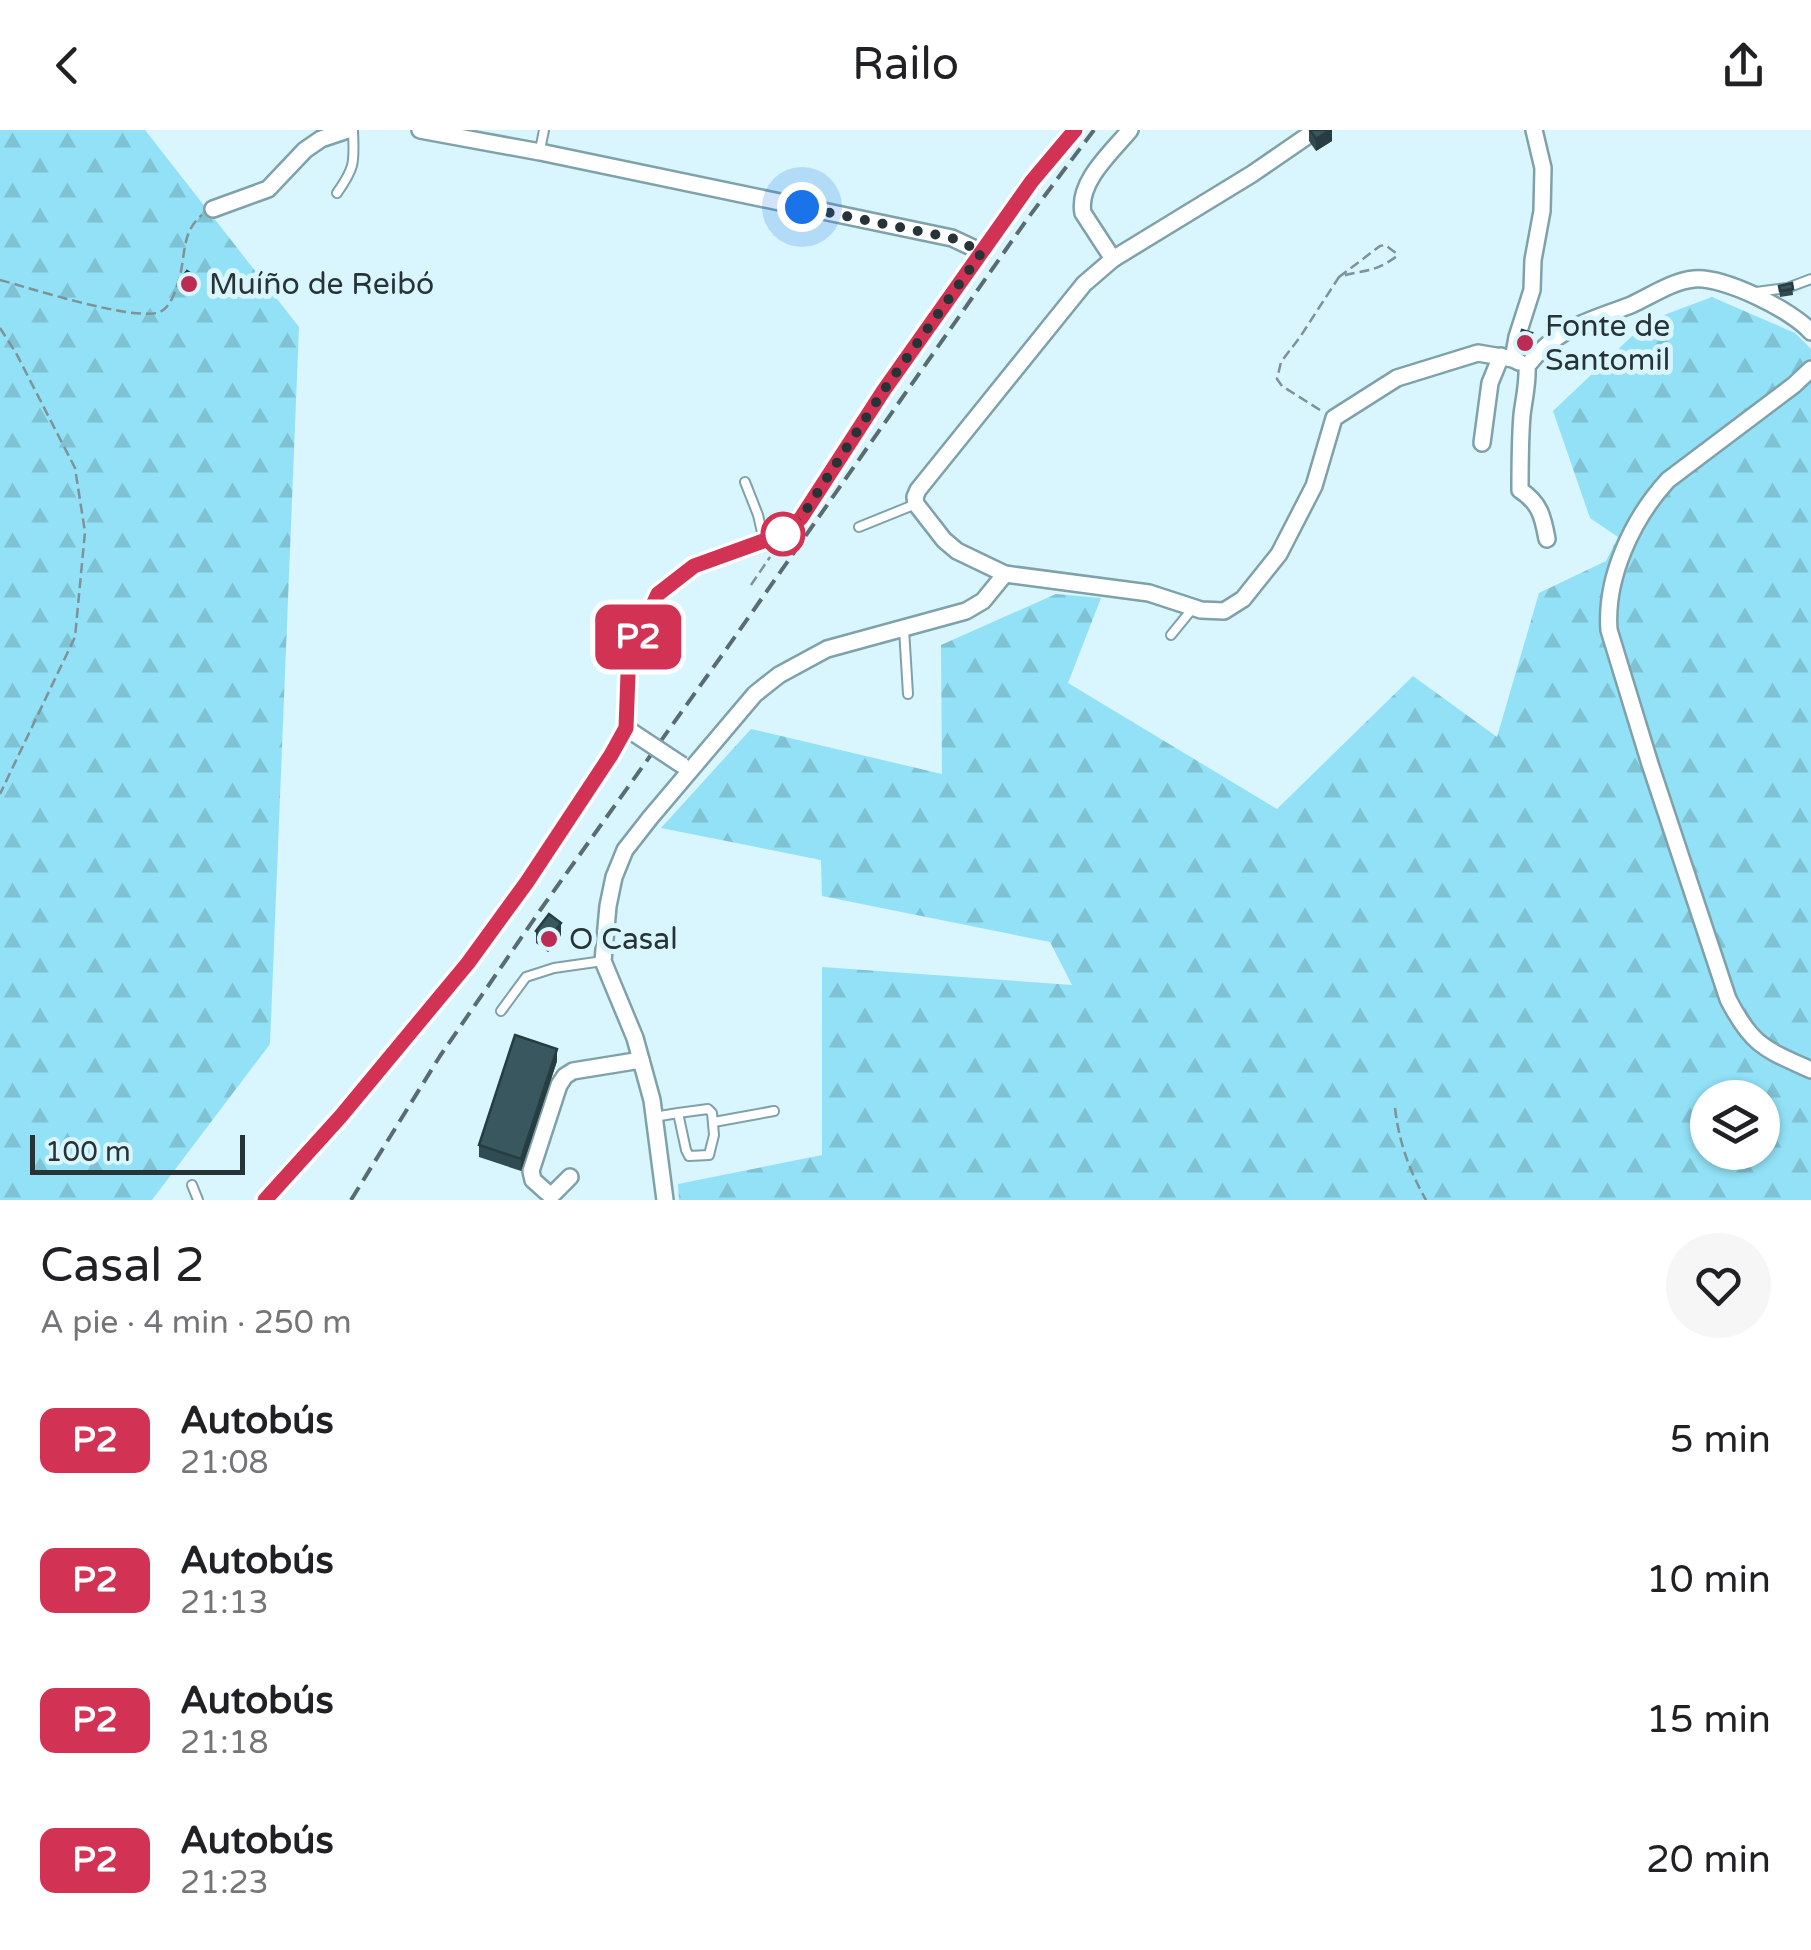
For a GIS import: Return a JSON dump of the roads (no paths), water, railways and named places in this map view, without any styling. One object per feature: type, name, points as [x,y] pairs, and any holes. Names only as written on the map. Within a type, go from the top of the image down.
[{"type":"street","points":[[213,209],[268,189],[305,150],[350,130]]},
{"type":"street","points":[[420,130],[952,238],[982,252]]},
{"type":"street","points":[[265,1200],[341,1116],[468,963],[611,755],[626,728],[632,650],[658,594],[694,566],[783,534],[801,518],[884,390],[1032,181],[1074,130]]},
{"type":"street","points":[[1113,259],[1081,206],[1092,177],[1130,130]]},
{"type":"street","points":[[1316,130],[1113,259],[1072,296],[918,490],[916,504],[944,540],[957,551],[1005,574],[1149,593],[1193,608],[1230,608],[1244,599],[1279,554],[1314,486],[1334,418],[1396,378],[1478,353],[1514,360]]},
{"type":"street","points":[[1534,130],[1542,158],[1542,211],[1532,260],[1532,290],[1514,360],[1528,387],[1523,402],[1520,490],[1532,498],[1543,514],[1548,539]]},
{"type":"street","points":[[1482,444],[1490,382],[1514,360],[1583,322],[1682,282],[1712,279],[1730,284],[1785,312],[1811,332]]},
{"type":"street","points":[[1811,370],[1653,496],[1634,530],[1612,585],[1608,614],[1609,630],[1650,764],[1728,999],[1740,1022],[1758,1043],[1811,1070]]},
{"type":"street","points":[[665,1200],[652,1100],[635,1038],[604,961],[608,906],[614,877],[626,850],[686,768],[755,694],[779,675],[827,649],[966,611],[983,601],[1005,574]]},
{"type":"street","points":[[626,728],[686,768]]},
{"type":"street","points":[[570,1177],[551,1196],[530,1171],[559,1085],[565,1076],[582,1069],[640,1060]]},
{"type":"lane","points":[[337,193],[354,164],[350,130]]},
{"type":"lane","points":[[540,152],[544,130]]},
{"type":"lane","points":[[1747,293],[1787,288],[1811,279]]},
{"type":"lane","points":[[745,482],[764,542]]},
{"type":"lane","points":[[859,527],[916,504]]},
{"type":"lane","points":[[1171,635],[1193,608]]},
{"type":"lane","points":[[904,630],[908,694]]},
{"type":"lane","points":[[501,1011],[526,977],[604,961]]},
{"type":"lane","points":[[654,1116],[678,1113],[708,1110],[714,1122],[708,1156],[689,1156],[678,1113]]},
{"type":"lane","points":[[714,1122],[774,1111]]},
{"type":"lane","points":[[192,1185],[198,1200]]},
{"type":"railway","points":[[351,1200],[440,1056],[541,909],[1094,130]]},
{"type":"place","name":"Muíño de Reibó","points":[[189,284]]},
{"type":"place","name":"Fonte de Santomil","points":[[1525,343]]},
{"type":"place","name":"O Casal","points":[[549,939]]}]
